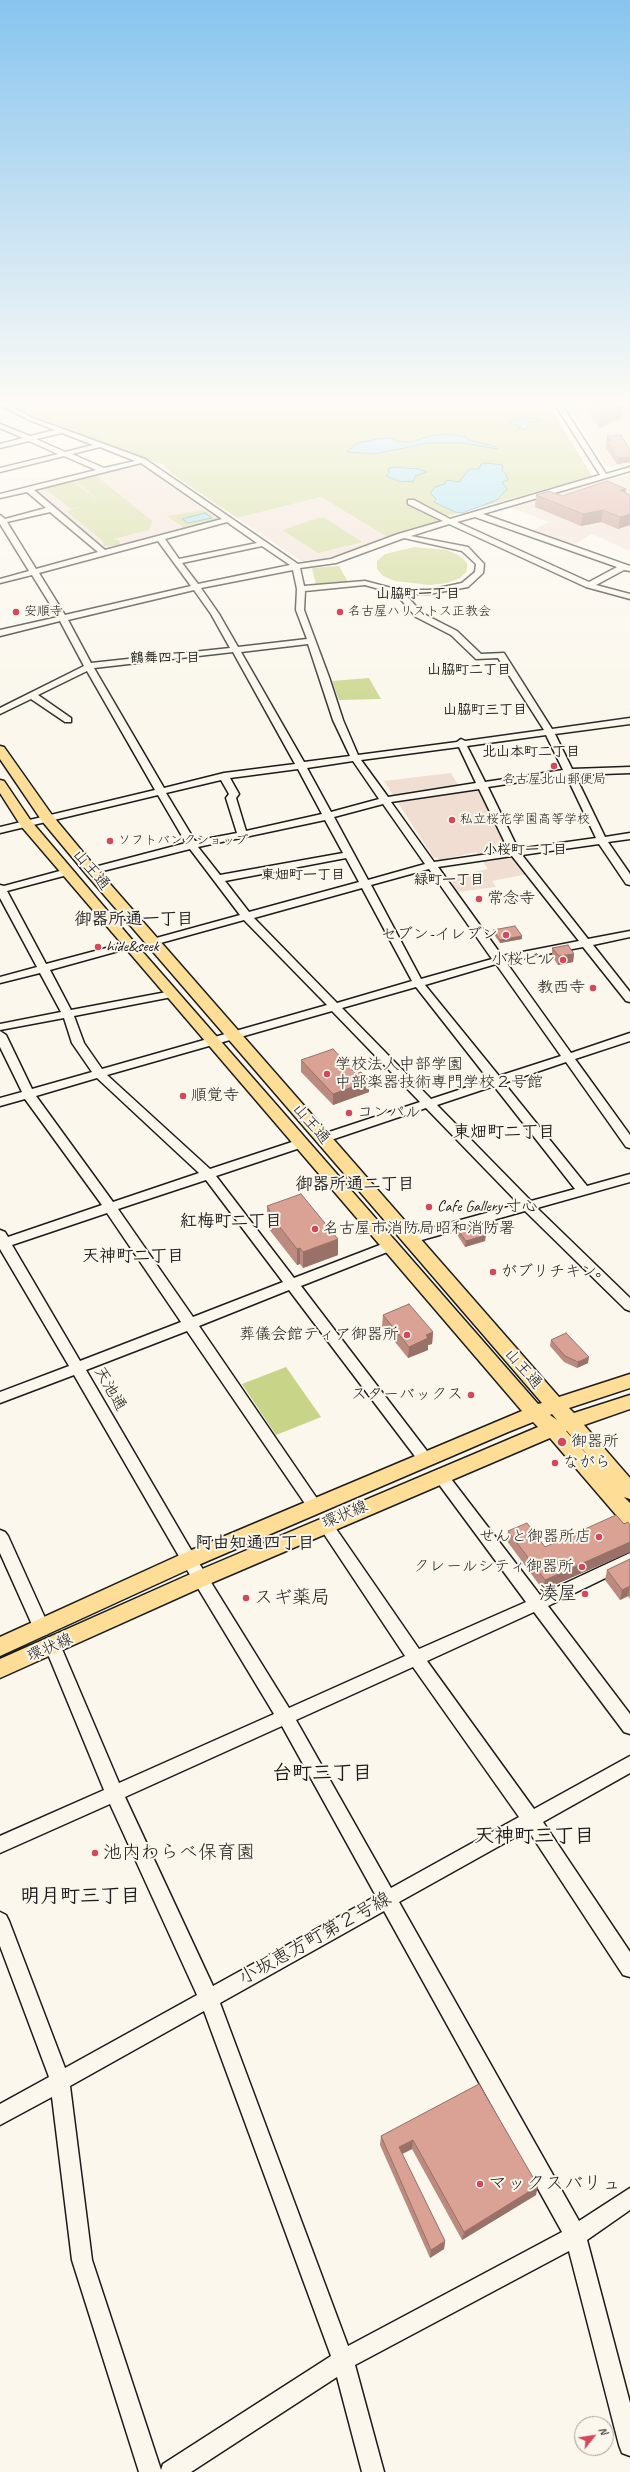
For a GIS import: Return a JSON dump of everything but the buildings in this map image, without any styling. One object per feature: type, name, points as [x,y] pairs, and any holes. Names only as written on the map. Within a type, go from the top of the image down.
[{"type":"main road","name":"山王通","points":[[0,750],[47,818],[91,871],[411,1238],[554,1405],[562,1426],[630,1517]]},
{"type":"main road","name":"山王通","points":[[0,785],[26,824],[129,945],[535,1413],[562,1426],[630,1491]]},
{"type":"main road","name":"環状線","points":[[0,1647],[42,1629],[189,1560],[316,1507],[425,1459],[554,1405],[630,1381]]},
{"type":"main road","name":"環状線","points":[[0,1669],[53,1647],[202,1578],[440,1475],[562,1426],[630,1402]]},
{"type":"street","points":[[23,515],[1,520],[63,618],[77,647],[90,666],[192,845],[246,916],[528,1206],[630,1306]]},
{"type":"street","points":[[60,515],[104,553]]},
{"type":"street","points":[[220,515],[296,566],[301,589],[300,610],[338,720],[355,758],[387,800],[630,1144]]},
{"type":"street","points":[[437,515],[589,585],[630,597]]},
{"type":"street","points":[[0,633],[196,587],[296,566],[350,557],[401,536],[471,515]]},
{"type":"street","points":[[479,515],[626,568]]},
{"type":"street","points":[[0,581],[227,520]]},
{"type":"street","points":[[301,589],[365,583],[399,592],[435,592],[465,585],[479,573],[480,564],[465,549],[401,536]]},
{"type":"street","points":[[160,538],[215,614],[234,650],[300,764],[418,982],[496,1083],[584,1191]]},
{"type":"street","points":[[178,562],[262,544]]},
{"type":"street","points":[[589,585],[626,568]]},
{"type":"street","points":[[399,592],[419,615],[454,632],[479,657],[501,655],[549,731],[602,840],[630,882]]},
{"type":"street","points":[[0,711],[90,666],[311,641]]},
{"type":"street","points":[[32,695],[68,720]]},
{"type":"street","points":[[0,830],[224,776],[461,742],[630,721]]},
{"type":"street","points":[[461,742],[515,853],[630,999]]},
{"type":"street","points":[[91,871],[192,845],[328,816],[387,800],[570,772],[630,770]]},
{"type":"street","points":[[224,776],[234,794],[231,798],[242,834]]},
{"type":"street","points":[[153,942],[433,865],[630,836]]},
{"type":"street","points":[[218,879],[348,855]]},
{"type":"street","points":[[67,872],[0,889],[68,1014],[78,1043],[100,1074],[208,1174],[291,1286],[425,1459]]},
{"type":"street","points":[[0,1102],[29,1095],[333,1006],[499,960],[630,934]]},
{"type":"street","points":[[0,980],[129,945]]},
{"type":"street","points":[[0,1027],[172,994]]},
{"type":"street","points":[[0,1035],[29,1095],[110,1207],[316,1507]]},
{"type":"street","points":[[324,1138],[430,1105],[630,1037]]},
{"type":"street","points":[[1,1241],[110,1207],[302,1143]]},
{"type":"street","points":[[411,1238],[630,1178]]},
{"type":"street","name":"天池通","points":[[1,1241],[189,1560],[202,1578],[286,1718],[576,2236],[630,2445]]},
{"type":"street","points":[[0,1398],[291,1286],[390,1246]]},
{"type":"street","points":[[440,1475],[630,1727]]},
{"type":"street","points":[[325,1524],[416,1658],[530,1818],[630,1968]]},
{"type":"street","points":[[0,1536],[42,1629]]},
{"type":"street","points":[[0,1845],[114,1793],[286,1718],[630,1560]]},
{"type":"street","points":[[53,1647],[114,1793],[209,1999],[343,2360],[373,2472]]},
{"type":"street","name":"小坂恵方町第２号線","points":[[0,2115],[530,1818],[630,1764]]},
{"type":"street","points":[[0,1921],[60,2082],[82,2260],[150,2472]]},
{"type":"street","points":[[171,2472],[343,2360],[576,2236],[630,2198]]},
{"type":"shaded area","points":[[64,515],[214,515],[221,520],[107,549]]},
{"type":"shaded area","points":[[248,515],[351,515],[389,538],[344,556],[304,563],[237,518]]},
{"type":"shaded area","points":[[531,515],[630,515],[630,551],[592,534],[571,546],[531,531],[549,522]]},
{"type":"shaded area","name":"私立桜花学園高等学校","points":[[451,773],[461,790],[478,787],[528,874],[492,881],[496,887],[458,892],[449,877],[488,869],[476,852],[441,860],[433,857],[384,781]]},
{"type":"green space","points":[[71,515],[145,515],[152,521],[149,530],[113,539],[120,541],[119,545],[104,546],[103,541]]},
{"type":"green space","points":[[211,515],[217,520],[184,528],[167,516]]},
{"type":"green space","points":[[233,515],[248,515],[237,518]]},
{"type":"green space","points":[[351,515],[451,515],[445,517],[437,524],[389,538]]},
{"type":"green space","points":[[318,518],[325,518],[362,542],[318,553],[282,530]]},
{"type":"green space","points":[[414,547],[447,550],[460,556],[467,563],[467,571],[460,578],[447,583],[430,585],[395,581],[383,576],[377,569],[377,561],[385,554]]},
{"type":"green space","points":[[339,566],[348,582],[316,585],[312,568]]},
{"type":"green space","points":[[369,678],[381,699],[339,700],[332,681]]},
{"type":"green space","points":[[286,1367],[321,1417],[276,1435],[242,1384]]},
{"type":"water","points":[[196,515],[208,515],[212,518],[188,523],[182,519]]},
{"type":"place","name":"安順寺","points":[[16,612]]},
{"type":"place","name":"名古屋ハリストス正教会","points":[[340,612]]},
{"type":"place","name":"名古屋北山郵便局","points":[[554,766]]},
{"type":"place","name":"私立桜花学園高等学校","points":[[452,820]]},
{"type":"place","name":"ソフトバンクショップ","points":[[110,841]]},
{"type":"place","name":"常念寺","points":[[479,899]]},
{"type":"place","name":"セブン-イレブン","points":[[506,935]]},
{"type":"place","name":"hide&seek","points":[[98,947]]},
{"type":"place","name":"小桜ビル","points":[[563,960]]},
{"type":"place","name":"教西寺","points":[[593,988]]},
{"type":"place","name":"学校法人中部学園 中部楽器技術専門学校２号館","points":[[327,1074]]},
{"type":"place","name":"順覚寺","points":[[183,1096]]},
{"type":"place","name":"コンパル","points":[[349,1113]]},
{"type":"place","name":"Cafe Gallery 寸心","points":[[429,1207]]},
{"type":"place","name":"名古屋市消防局昭和消防署","points":[[315,1229]]},
{"type":"place","name":"がブリチキン。","points":[[493,1272]]},
{"type":"place","name":"葬儀会館ティア御器所","points":[[407,1335]]},
{"type":"place","name":"スターバックス","points":[[471,1395]]},
{"type":"place","name":"御器所","points":[[562,1442]]},
{"type":"place","name":"ながら","points":[[555,1463]]},
{"type":"place","name":"せんと御器所店","points":[[599,1537]]},
{"type":"place","name":"クレールシティ御器所","points":[[582,1567]]},
{"type":"place","name":"湊屋","points":[[585,1594]]},
{"type":"place","name":"スギ薬局","points":[[246,1598]]},
{"type":"place","name":"池内わらべ保育園","points":[[95,1853]]},
{"type":"place","name":"マックスバリュ","points":[[480,2184]]},
{"type":"district","name":"山脇町一丁目","points":[[418,594]]},
{"type":"district","name":"鶴舞四丁目","points":[[165,658]]},
{"type":"district","name":"山脇町二丁目","points":[[469,670]]},
{"type":"district","name":"山脇町三丁目","points":[[485,710]]},
{"type":"district","name":"北山本町二丁目","points":[[531,752]]},
{"type":"district","name":"小桜町一丁目","points":[[525,850]]},
{"type":"district","name":"東畑町一丁目","points":[[303,875]]},
{"type":"district","name":"緑町一丁目","points":[[449,880]]},
{"type":"district","name":"御器所通一丁目","points":[[134,920]]},
{"type":"district","name":"東畑町二丁目","points":[[504,1133]]},
{"type":"district","name":"御器所通二丁目","points":[[355,1185]]},
{"type":"district","name":"紅梅町二丁目","points":[[231,1222]]},
{"type":"district","name":"天神町二丁目","points":[[133,1257]]},
{"type":"district","name":"阿由知通四丁目","points":[[255,1544]]},
{"type":"district","name":"台町三丁目","points":[[322,1774]]},
{"type":"district","name":"天神町三丁目","points":[[534,1837]]},
{"type":"district","name":"明月町三丁目","points":[[80,1897]]}]
